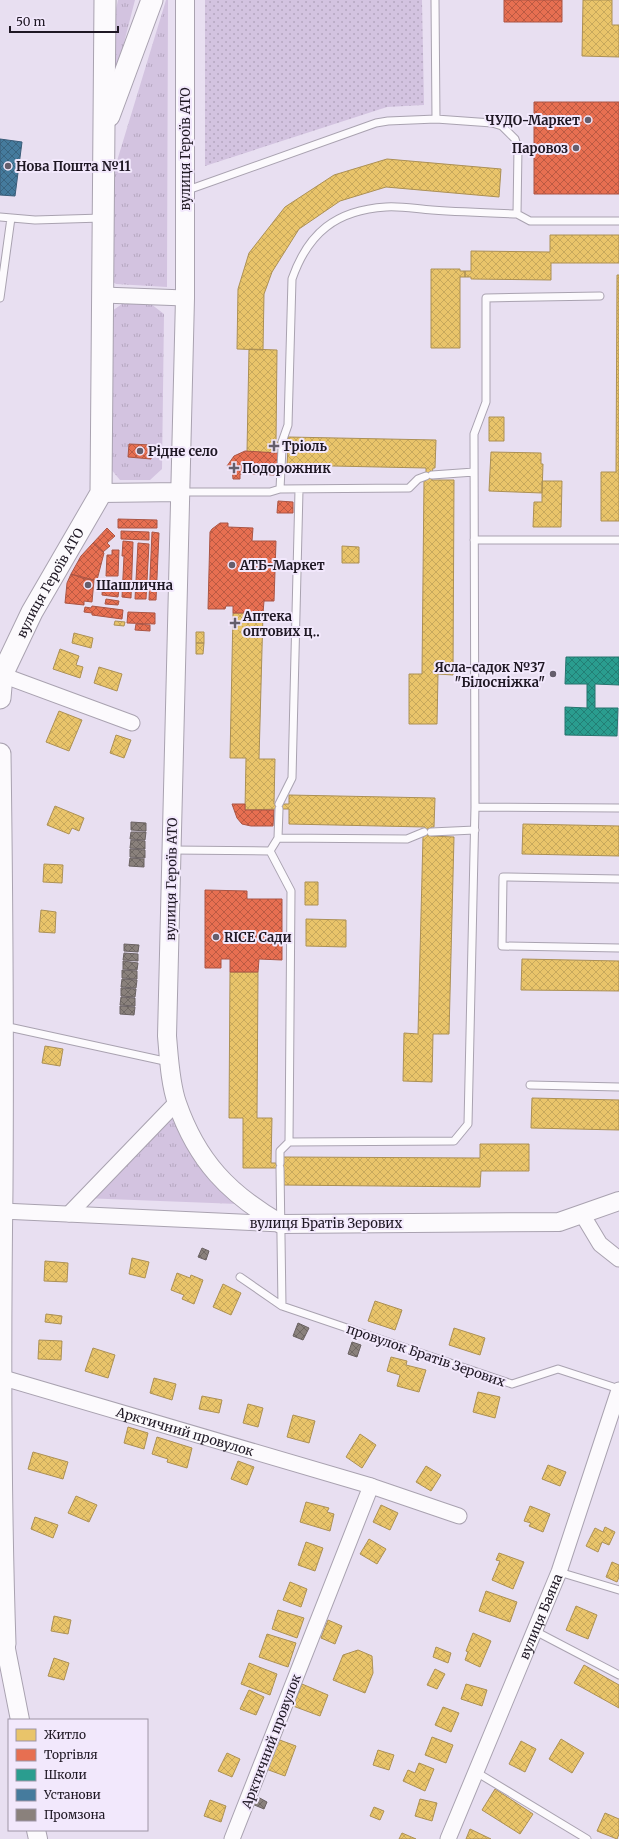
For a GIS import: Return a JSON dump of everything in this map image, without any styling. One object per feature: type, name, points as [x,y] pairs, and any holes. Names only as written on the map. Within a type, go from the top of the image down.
[{"type":"main road","name":"вулиця Героїв АТО","points":[[0,698],[1,674],[32,612],[101,493],[105,0]]},
{"type":"main road","points":[[104,130],[152,0]]},
{"type":"main road","points":[[0,754],[4,1026],[0,1377],[2,1644]]},
{"type":"street","name":"вулиця Героїв АТО","points":[[186,0],[185,298],[168,1036],[169,1062],[177,1102],[198,1146],[222,1181],[249,1204],[281,1224]]},
{"type":"street","points":[[103,295],[185,298]]},
{"type":"street","points":[[101,493],[180,492]]},
{"type":"street","points":[[1,674],[132,722]]},
{"type":"street","points":[[69,1214],[177,1102]]},
{"type":"street","name":"вулиця Братів Зерових","points":[[2,1211],[281,1224],[559,1222],[619,1201]]},
{"type":"street","points":[[582,1214],[600,1244],[619,1260]]},
{"type":"street","name":"Арктичний провулок","points":[[0,1377],[371,1486],[459,1516]]},
{"type":"street","name":"вулиця Баяна","points":[[448,1839],[559,1572],[619,1389]]},
{"type":"street","name":"Арктичний провулок","points":[[232,1839],[371,1486]]},
{"type":"street","points":[[2,1644],[20,1719]]},
{"type":"lane","points":[[435,0],[436,119]]},
{"type":"lane","points":[[185,191],[388,121],[436,119],[492,122],[502,126],[510,133],[518,148],[517,214]]},
{"type":"lane","points":[[280,489],[282,445],[288,426],[292,279],[298,260],[309,242],[326,226],[343,216],[365,210],[387,207],[517,214],[530,221],[619,221]]},
{"type":"lane","points":[[0,217],[35,220],[104,218]]},
{"type":"lane","points":[[0,298],[11,218]]},
{"type":"lane","points":[[289,1142],[454,1141],[468,1124],[475,830],[474,434],[486,402],[486,298],[600,296]]},
{"type":"lane","points":[[180,492],[270,492],[280,489],[409,488],[418,479],[429,476],[474,472]]},
{"type":"lane","points":[[270,851],[278,838],[279,806],[292,778],[300,490]]},
{"type":"lane","points":[[474,540],[619,540]]},
{"type":"lane","points":[[475,808],[619,808]]},
{"type":"lane","points":[[278,838],[407,839],[428,832],[475,830]]},
{"type":"lane","points":[[172,850],[270,851]]},
{"type":"lane","points":[[270,851],[291,891],[289,1142],[280,1151],[282,1306]]},
{"type":"lane","points":[[619,879],[503,877],[502,946],[619,948]]},
{"type":"lane","points":[[4,1026],[169,1062]]},
{"type":"lane","points":[[530,1085],[619,1087]]},
{"type":"lane","name":"провулок Братів Зерових","points":[[240,1277],[282,1306],[512,1384],[558,1370],[619,1389]]},
{"type":"lane","points":[[559,1572],[619,1590]]},
{"type":"lane","points":[[535,1631],[619,1675]]},
{"type":"lane","points":[[476,1772],[587,1839]]},
{"type":"green space","points":[[118,0],[135,0],[117,70],[111,70],[112,29]]},
{"type":"green space","points":[[166,0],[168,0],[167,287],[116,284],[113,282],[110,184]]},
{"type":"green space","points":[[205,0],[422,0],[424,105],[387,107],[205,166]]},
{"type":"green space","points":[[122,304],[151,304],[164,314],[162,469],[150,480],[120,480],[110,468],[112,311]]},
{"type":"green space","points":[[170,1110],[199,1167],[222,1191],[238,1204],[82,1198]]},
{"type":"building: Житло","points":[[583,0],[612,0],[612,25],[619,25],[619,57],[582,56]]},
{"type":"building: Житло","points":[[387,159],[501,169],[499,197],[386,187],[340,201],[299,229],[272,272],[264,294],[263,350],[237,349],[238,289],[249,253],[285,207],[334,175]]},
{"type":"building: Житло","points":[[550,235],[619,235],[619,263],[551,263],[551,280],[471,279],[471,277],[465,277],[465,271],[471,271],[471,251],[550,252]]},
{"type":"building: Житло","points":[[431,269],[460,269],[460,271],[465,271],[465,277],[460,277],[460,348],[431,348]]},
{"type":"building: Житло","points":[[617,275],[619,275],[619,521],[601,521],[601,472],[616,472]]},
{"type":"building: Житло","points":[[249,349],[277,350],[276,442],[282,442],[282,448],[276,448],[276,453],[247,452]]},
{"type":"building: Житло","points":[[489,417],[504,417],[504,441],[489,441]]},
{"type":"building: Житло","points":[[288,437],[436,440],[435,468],[433,468],[432,474],[426,474],[426,468],[287,465],[288,448],[282,448],[282,442],[288,442]]},
{"type":"building: Житло","points":[[491,452],[541,453],[541,464],[543,464],[542,493],[489,491]]},
{"type":"building: Житло","points":[[426,474],[432,474],[432,480],[454,480],[453,675],[438,674],[437,724],[409,724],[409,674],[422,674],[424,480]]},
{"type":"building: Житло","points":[[542,481],[562,481],[561,527],[533,527],[534,502],[542,502]]},
{"type":"building: Житло","points":[[342,546],[359,547],[359,563],[342,563]]},
{"type":"building: Житло","points":[[233,613],[263,613],[259,759],[275,759],[274,804],[279,804],[279,809],[245,810],[246,758],[230,758]]},
{"type":"building: Житло","points":[[115,621],[125,622],[124,626],[114,625]]},
{"type":"building: Житло","points":[[196,632],[204,632],[204,643],[196,643]]},
{"type":"building: Житло","points":[[74,633],[93,638],[91,648],[72,643]]},
{"type":"building: Житло","points":[[196,643],[204,643],[203,654],[196,654]]},
{"type":"building: Житло","points":[[60,649],[79,656],[76,665],[83,667],[80,678],[53,669]]},
{"type":"building: Житло","points":[[99,667],[122,674],[117,691],[94,683]]},
{"type":"building: Житло","points":[[59,711],[82,720],[69,751],[46,742]]},
{"type":"building: Житло","points":[[116,735],[131,740],[124,758],[110,753]]},
{"type":"building: Житло","points":[[289,795],[435,798],[434,827],[431,827],[431,831],[425,831],[425,827],[289,824],[289,809],[279,809],[279,804],[289,804]]},
{"type":"building: Житло","points":[[55,806],[84,818],[79,831],[72,828],[69,834],[47,825]]},
{"type":"building: Житло","points":[[523,824],[619,826],[619,856],[522,854]]},
{"type":"building: Житло","points":[[425,831],[431,831],[431,836],[454,837],[449,1034],[433,1034],[432,1082],[403,1081],[404,1033],[418,1034],[423,836]]},
{"type":"building: Житло","points":[[44,864],[63,865],[62,883],[43,882]]},
{"type":"building: Житло","points":[[305,882],[318,882],[318,905],[305,905]]},
{"type":"building: Житло","points":[[41,910],[56,912],[55,933],[39,932]]},
{"type":"building: Житло","points":[[306,919],[346,920],[346,947],[306,946]]},
{"type":"building: Житло","points":[[522,959],[619,961],[619,991],[521,990]]},
{"type":"building: Житло","points":[[230,972],[258,972],[257,1118],[272,1118],[271,1163],[277,1163],[277,1168],[243,1168],[243,1118],[229,1118]]},
{"type":"building: Житло","points":[[45,1046],[63,1049],[60,1066],[42,1063]]},
{"type":"building: Житло","points":[[532,1098],[619,1100],[619,1130],[531,1128]]},
{"type":"building: Житло","points":[[480,1144],[529,1144],[529,1171],[481,1171],[480,1187],[283,1185],[277,1168],[277,1163],[283,1157],[480,1158]]},
{"type":"building: Житло","points":[[132,1258],[149,1262],[145,1278],[129,1274]]},
{"type":"building: Житло","points":[[45,1261],[68,1263],[67,1282],[44,1281]]},
{"type":"building: Житло","points":[[177,1273],[190,1278],[191,1275],[203,1280],[194,1304],[182,1299],[184,1295],[171,1290]]},
{"type":"building: Житло","points":[[223,1284],[241,1293],[231,1315],[213,1307]]},
{"type":"building: Житло","points":[[375,1301],[402,1310],[395,1330],[368,1321]]},
{"type":"building: Житло","points":[[46,1314],[62,1316],[61,1324],[45,1322]]},
{"type":"building: Житло","points":[[454,1328],[485,1338],[480,1355],[449,1345]]},
{"type":"building: Житло","points":[[39,1340],[62,1341],[61,1360],[38,1359]]},
{"type":"building: Житло","points":[[93,1348],[115,1355],[108,1378],[85,1371]]},
{"type":"building: Житло","points":[[391,1357],[407,1361],[406,1365],[426,1370],[419,1392],[397,1386],[400,1375],[387,1371]]},
{"type":"building: Житло","points":[[154,1378],[176,1384],[172,1400],[150,1393]]},
{"type":"building: Житло","points":[[478,1392],[500,1397],[495,1418],[473,1412]]},
{"type":"building: Житло","points":[[202,1396],[222,1400],[219,1413],[199,1409]]},
{"type":"building: Житло","points":[[248,1404],[263,1408],[258,1427],[243,1423]]},
{"type":"building: Житло","points":[[293,1415],[315,1421],[309,1443],[287,1437]]},
{"type":"building: Житло","points":[[128,1427],[148,1433],[144,1449],[124,1443]]},
{"type":"building: Житло","points":[[360,1434],[376,1445],[362,1468],[346,1457]]},
{"type":"building: Житло","points":[[157,1437],[192,1448],[187,1468],[167,1462],[168,1459],[152,1454]]},
{"type":"building: Житло","points":[[33,1452],[68,1462],[63,1479],[28,1469]]},
{"type":"building: Житло","points":[[238,1461],[254,1467],[247,1485],[231,1479]]},
{"type":"building: Житло","points":[[548,1465],[566,1472],[560,1486],[542,1479]]},
{"type":"building: Житло","points":[[426,1466],[441,1475],[431,1491],[416,1482]]},
{"type":"building: Житло","points":[[76,1496],[97,1505],[89,1522],[68,1513]]},
{"type":"building: Житло","points":[[306,1502],[329,1508],[327,1512],[334,1514],[330,1531],[300,1522]]},
{"type":"building: Житло","points":[[381,1505],[398,1513],[390,1530],[373,1522]]},
{"type":"building: Житло","points":[[530,1506],[550,1514],[543,1532],[529,1526],[531,1523],[524,1521]]},
{"type":"building: Житло","points":[[35,1517],[58,1525],[53,1538],[31,1529]]},
{"type":"building: Житло","points":[[605,1527],[615,1532],[609,1545],[602,1542],[598,1552],[586,1546],[595,1528],[603,1532]]},
{"type":"building: Житло","points":[[369,1539],[386,1549],[377,1564],[360,1554]]},
{"type":"building: Житло","points":[[306,1542],[323,1548],[315,1571],[298,1565]]},
{"type":"building: Житло","points":[[499,1553],[524,1562],[513,1589],[492,1580],[500,1561],[496,1560]]},
{"type":"building: Житло","points":[[612,1562],[619,1565],[619,1577],[617,1582],[606,1577]]},
{"type":"building: Житло","points":[[290,1582],[307,1589],[301,1607],[283,1600]]},
{"type":"building: Житло","points":[[486,1591],[517,1602],[510,1622],[479,1611]]},
{"type":"building: Житло","points":[[576,1606],[597,1615],[588,1639],[566,1630]]},
{"type":"building: Житло","points":[[278,1610],[304,1618],[297,1638],[272,1629]]},
{"type":"building: Житло","points":[[54,1616],[71,1620],[68,1634],[51,1631]]},
{"type":"building: Житло","points":[[328,1620],[342,1626],[335,1644],[321,1638]]},
{"type":"building: Житло","points":[[473,1633],[491,1641],[480,1667],[465,1660],[468,1652],[466,1651]]},
{"type":"building: Житло","points":[[267,1634],[296,1643],[288,1667],[259,1657]]},
{"type":"building: Житло","points":[[436,1647],[451,1653],[448,1663],[433,1657]]},
{"type":"building: Житло","points":[[358,1650],[372,1656],[373,1673],[365,1693],[333,1680],[343,1655]]},
{"type":"building: Житло","points":[[54,1658],[69,1663],[64,1680],[48,1676]]},
{"type":"building: Житло","points":[[249,1663],[277,1674],[270,1695],[241,1684]]},
{"type":"building: Житло","points":[[584,1665],[619,1685],[619,1708],[574,1683]]},
{"type":"building: Житло","points":[[435,1669],[445,1674],[437,1689],[427,1685]]},
{"type":"building: Житло","points":[[302,1684],[328,1695],[320,1716],[293,1706]]},
{"type":"building: Житло","points":[[466,1684],[487,1690],[482,1706],[461,1699]]},
{"type":"building: Житло","points":[[249,1690],[264,1697],[256,1715],[240,1709]]},
{"type":"building: Житло","points":[[443,1707],[459,1713],[451,1732],[435,1725]]},
{"type":"building: Житло","points":[[432,1737],[453,1745],[446,1763],[425,1755]]},
{"type":"building: Житло","points":[[277,1739],[296,1746],[285,1776],[266,1769]]},
{"type":"building: Житло","points":[[561,1739],[584,1753],[572,1773],[549,1759]]},
{"type":"building: Житло","points":[[521,1741],[536,1749],[525,1772],[509,1764]]},
{"type":"building: Житло","points":[[378,1750],[394,1755],[389,1770],[373,1765]]},
{"type":"building: Житло","points":[[227,1753],[240,1759],[232,1777],[218,1771]]},
{"type":"building: Житло","points":[[419,1763],[434,1769],[425,1791],[403,1781],[408,1770],[415,1773]]},
{"type":"building: Житло","points":[[495,1789],[533,1814],[520,1834],[482,1810]]},
{"type":"building: Житло","points":[[420,1799],[437,1803],[432,1821],[415,1816]]},
{"type":"building: Житло","points":[[210,1800],[226,1806],[221,1822],[204,1816]]},
{"type":"building: Житло","points":[[374,1807],[384,1811],[380,1820],[370,1816]]},
{"type":"building: Житло","points":[[605,1813],[619,1819],[619,1834],[617,1839],[597,1831]]},
{"type":"building: Житло","points":[[470,1829],[491,1839],[466,1839]]},
{"type":"building: Житло","points":[[402,1833],[416,1839],[399,1839]]},
{"type":"building: Торгівля","points":[[504,0],[562,0],[562,22],[504,22]]},
{"type":"building: Торгівля","name":"Паровоз","points":[[534,102],[619,102],[619,194],[534,194]]},
{"type":"building: Торгівля","name":"Рідне село","points":[[129,444],[152,445],[151,459],[128,457]]},
{"type":"building: Торгівля","points":[[245,451],[278,453],[277,475],[240,474],[240,479],[233,479],[232,468],[231,466],[227,466],[234,456]]},
{"type":"building: Торгівля","points":[[278,501],[293,502],[293,513],[277,513]]},
{"type":"building: Торгівля","points":[[118,519],[157,520],[157,528],[118,528]]},
{"type":"building: Торгівля","points":[[220,523],[228,523],[228,527],[253,528],[252,541],[276,541],[274,601],[264,601],[263,613],[233,613],[233,606],[226,606],[225,609],[208,609],[210,532]]},
{"type":"building: Торгівля","points":[[107,528],[115,536],[107,543],[110,546],[103,552],[93,543]]},
{"type":"building: Торгівля","points":[[121,531],[149,532],[149,540],[121,539]]},
{"type":"building: Торгівля","points":[[152,532],[159,533],[156,600],[149,600]]},
{"type":"building: Торгівля","points":[[123,541],[133,542],[131,598],[122,597],[124,556],[122,556]]},
{"type":"building: Торгівля","points":[[93,543],[104,553],[97,580],[85,579],[71,574],[81,556]]},
{"type":"building: Торгівля","points":[[138,543],[149,544],[146,599],[135,599]]},
{"type":"building: Торгівля","points":[[112,550],[119,550],[118,576],[106,576],[107,555],[112,555]]},
{"type":"building: Торгівля","points":[[71,574],[94,580],[92,602],[84,601],[84,605],[65,603],[67,583]]},
{"type":"building: Торгівля","points":[[103,580],[120,582],[118,597],[102,595]]},
{"type":"building: Торгівля","points":[[106,599],[119,601],[118,605],[105,604]]},
{"type":"building: Торгівля","points":[[92,606],[123,610],[122,619],[92,615],[92,613],[84,612],[85,607],[91,608]]},
{"type":"building: Торгівля","points":[[128,612],[155,613],[155,624],[127,623]]},
{"type":"building: Торгівля","points":[[136,624],[150,625],[150,631],[135,630]]},
{"type":"building: Торгівля","points":[[232,804],[245,804],[245,810],[274,810],[273,826],[251,826],[242,824],[237,818]]},
{"type":"building: Торгівля","points":[[205,890],[247,891],[247,899],[282,899],[282,960],[259,959],[258,972],[230,972],[230,959],[221,959],[221,968],[205,968]]},
{"type":"building: Школи","points":[[566,657],[619,657],[619,685],[595,684],[595,708],[618,708],[617,736],[565,735],[565,707],[587,708],[587,684],[565,684]]},
{"type":"building: Установи","points":[[0,139],[22,142],[15,196],[0,195]]},
{"type":"building: Промзона","points":[[131,822],[146,823],[146,831],[131,830]]},
{"type":"building: Промзона","points":[[131,832],[146,832],[145,840],[130,839]]},
{"type":"building: Промзона","points":[[131,840],[145,841],[145,849],[130,848]]},
{"type":"building: Промзона","points":[[130,849],[145,850],[145,858],[130,857]]},
{"type":"building: Промзона","points":[[130,858],[144,859],[144,867],[129,866]]},
{"type":"building: Промзона","points":[[124,944],[139,945],[138,952],[124,951]]},
{"type":"building: Промзона","points":[[124,953],[138,954],[138,961],[123,960]]},
{"type":"building: Промзона","points":[[123,961],[138,963],[137,970],[123,969]]},
{"type":"building: Промзона","points":[[122,970],[137,971],[137,979],[122,978]]},
{"type":"building: Промзона","points":[[122,979],[137,980],[136,988],[121,987]]},
{"type":"building: Промзона","points":[[121,988],[136,989],[135,997],[121,996]]},
{"type":"building: Промзона","points":[[121,997],[135,998],[135,1006],[120,1005]]},
{"type":"building: Промзона","points":[[120,1006],[135,1007],[134,1015],[120,1014]]},
{"type":"building: Промзона","points":[[202,1248],[209,1251],[206,1260],[198,1257]]},
{"type":"building: Промзона","points":[[298,1323],[309,1328],[303,1340],[293,1336]]},
{"type":"building: Промзона","points":[[352,1342],[361,1345],[357,1357],[348,1354]]},
{"type":"building: Промзона","points":[[256,1796],[267,1802],[264,1809],[252,1804]]},
{"type":"place","name":"ЧУДО-Маркет","points":[[588,120]]},
{"type":"place","name":"Паровоз","points":[[576,148]]},
{"type":"place","name":"Нова Пошта №11","points":[[8,166]]},
{"type":"place","name":"Тріоль","points":[[274,446]]},
{"type":"place","name":"Рідне село","points":[[140,451]]},
{"type":"place","name":"Подорожник","points":[[234,468]]},
{"type":"place","name":"АТБ-Маркет","points":[[232,565]]},
{"type":"place","name":"Шашлична","points":[[88,585]]},
{"type":"place","name":"Аптека оптових ц‥","points":[[235,623]]},
{"type":"place","name":"Ясла-садок №37 \"Білосніжка\"","points":[[553,674]]},
{"type":"place","name":"RICE Сади","points":[[216,937]]}]
